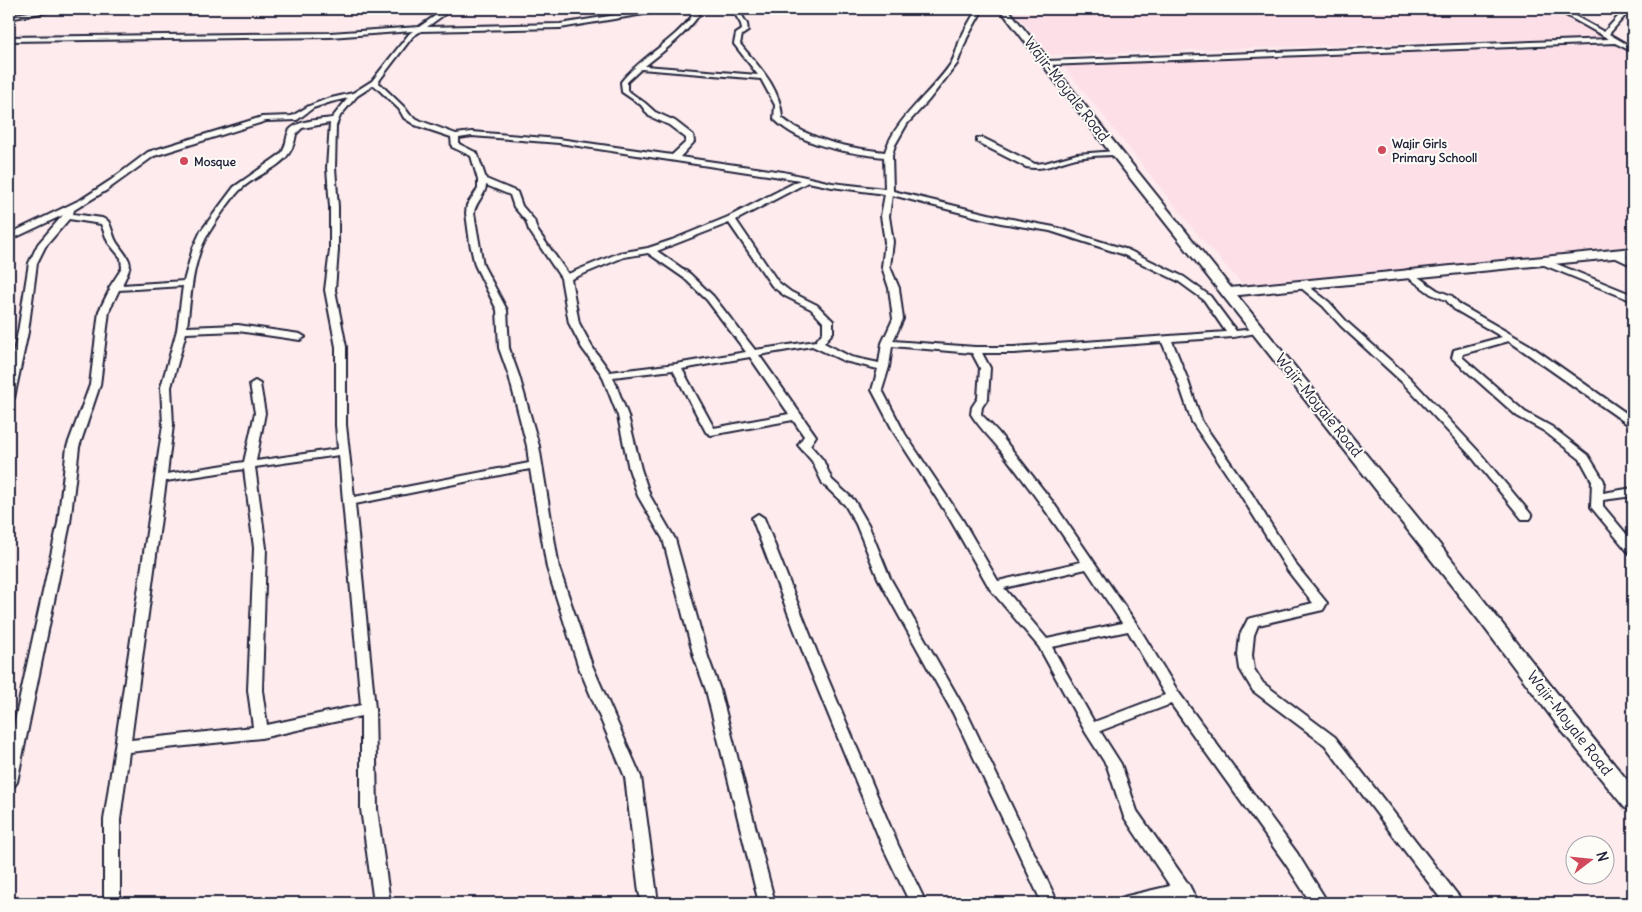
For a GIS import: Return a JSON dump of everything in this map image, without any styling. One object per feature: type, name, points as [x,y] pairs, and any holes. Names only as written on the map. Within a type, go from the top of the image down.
[{"type":"main road","name":"Wajir-Moyale Road","points":[[1004,9],[1116,153],[1488,618],[1565,720],[1633,800]]},
{"type":"street","points":[[9,17],[60,9]]},
{"type":"street","points":[[382,903],[369,809],[368,709],[350,502],[341,425],[342,369],[330,290],[334,250],[334,207],[331,168],[334,120],[355,95],[374,82],[403,44],[449,9]]},
{"type":"street","points":[[9,39],[330,35],[560,26],[662,9]]},
{"type":"street","points":[[674,158],[690,142],[690,138],[672,123],[652,114],[643,104],[624,90],[624,82],[639,67],[688,28],[696,15],[693,9]]},
{"type":"street","points":[[735,9],[744,24],[745,31],[740,34],[738,44],[767,82],[778,105],[778,119],[783,124],[818,140],[844,149],[888,155]]},
{"type":"street","points":[[980,9],[964,38],[954,64],[926,100],[904,123],[890,145],[888,155],[889,192],[885,216],[889,242],[886,267],[894,288],[898,319],[888,343],[884,367],[877,390],[900,434],[956,519],[995,586],[1044,644],[1091,729],[1114,764],[1130,813],[1186,896],[1128,903]]},
{"type":"street","points":[[1558,9],[1615,41],[1630,46],[1633,50]]},
{"type":"street","points":[[1605,35],[1628,9]]},
{"type":"street","points":[[1046,63],[1615,41]]},
{"type":"street","points":[[639,67],[762,77]]},
{"type":"street","points":[[374,82],[396,102],[407,116],[418,123],[455,136],[472,134],[559,141],[783,174],[806,180],[889,192],[1001,220],[1051,229],[1125,252],[1181,279],[1207,298],[1233,334]]},
{"type":"street","points":[[112,903],[112,820],[168,425],[166,387],[182,330],[188,283],[197,248],[209,224],[237,190],[284,156],[290,146],[297,122],[311,107],[329,100],[355,95]]},
{"type":"street","points":[[9,237],[28,226],[75,206],[137,166],[151,154],[265,119],[297,122],[334,120]]},
{"type":"street","points":[[455,136],[455,145],[474,155],[477,160],[482,180],[482,189],[472,205],[470,213],[479,265],[502,310],[504,348],[514,376],[533,446],[553,568],[585,665],[633,777],[647,892],[650,903]]},
{"type":"street","points":[[980,140],[1029,165],[1038,167],[1047,166],[1072,157],[1116,153]]},
{"type":"street","points":[[482,180],[514,194],[518,207],[530,220],[534,230],[566,278],[574,324],[587,348],[606,375],[623,416],[644,496],[669,540],[700,657],[713,690],[767,903]]},
{"type":"street","points":[[566,278],[622,255],[650,250],[676,242],[731,219],[806,180]]},
{"type":"street","points":[[9,398],[25,323],[33,264],[41,246],[75,206]]},
{"type":"street","points":[[9,782],[64,522],[73,447],[95,385],[104,311],[114,288],[126,268],[125,258],[112,242],[105,223],[97,219],[66,216]]},
{"type":"street","points":[[731,219],[775,284],[788,294],[814,307],[828,321],[828,332],[818,344]]},
{"type":"street","points":[[650,250],[687,276],[710,298],[753,354],[810,436],[804,445],[817,460],[827,482],[850,503],[862,524],[884,578],[960,713],[1050,903]]},
{"type":"street","points":[[1229,292],[1633,252]]},
{"type":"street","points":[[1616,254],[1633,263]]},
{"type":"street","points":[[1542,262],[1633,298]]},
{"type":"street","points":[[1408,273],[1434,292],[1449,298],[1457,307],[1509,338],[1568,377],[1633,423]]},
{"type":"street","points":[[114,288],[188,283]]},
{"type":"street","points":[[1303,286],[1326,304],[1344,324],[1406,380],[1475,454],[1526,516]]},
{"type":"street","points":[[182,330],[238,328],[300,337]]},
{"type":"street","points":[[888,343],[975,350],[1014,350],[1166,340],[1259,330]]},
{"type":"street","points":[[1509,338],[1458,352],[1457,358],[1520,414],[1548,429],[1584,457],[1597,476],[1597,507],[1633,550]]},
{"type":"street","points":[[1166,340],[1182,378],[1197,422],[1246,494],[1292,568],[1320,603],[1318,607],[1252,622],[1247,635],[1247,668],[1258,687],[1330,741],[1454,903]]},
{"type":"street","points":[[606,375],[676,367],[818,344],[848,359],[884,367]]},
{"type":"street","points":[[975,350],[985,368],[983,398],[977,407],[976,414],[980,422],[994,434],[1048,504],[1087,565],[1131,626],[1174,697],[1291,858],[1320,903]]},
{"type":"street","points":[[676,367],[711,432],[797,416]]},
{"type":"street","points":[[255,384],[260,412],[249,465],[260,548],[255,690],[261,732]]},
{"type":"street","points":[[160,478],[344,450]]},
{"type":"street","points":[[350,502],[535,465]]},
{"type":"street","points":[[1598,497],[1633,492]]},
{"type":"street","points":[[758,518],[813,660],[890,845],[918,903]]},
{"type":"street","points":[[995,586],[1087,565]]},
{"type":"street","points":[[1044,644],[1131,626]]},
{"type":"street","points":[[1091,729],[1174,697]]},
{"type":"street","points":[[123,747],[261,732],[368,709]]},
{"type":"shaded area","points":[[1012,9],[1549,9],[1605,38],[1419,42],[1051,55]]},
{"type":"shaded area","name":"Wajir Girls Primary Schooll","points":[[1618,46],[1633,54],[1633,246],[1244,286],[1199,236],[1062,64]]},
{"type":"place","name":"Wajir Girls Primary Schooll","points":[[1382,150]]},
{"type":"place","name":"Mosque","points":[[184,161]]}]
